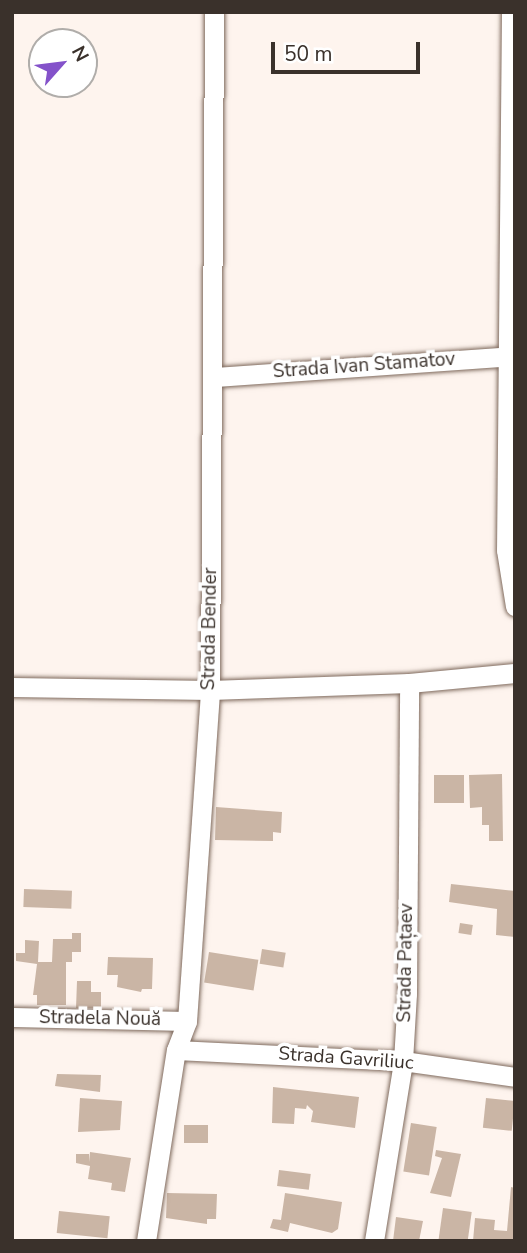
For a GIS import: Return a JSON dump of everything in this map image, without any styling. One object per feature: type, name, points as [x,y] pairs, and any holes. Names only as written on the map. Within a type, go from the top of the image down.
[{"type":"street","name":"Strada Bender","points":[[146,1241],[176,1050],[187,1021],[209,690],[214,377],[210,225],[216,137],[214,12]]},
{"type":"street","points":[[511,12],[510,356],[506,550],[515,606]]},
{"type":"street","name":"Strada Ivan Stamatov","points":[[214,377],[510,356]]},
{"type":"street","points":[[12,687],[209,690],[409,683],[515,673]]},
{"type":"street","name":"Strada Pațaev","points":[[374,1241],[403,1061],[407,994],[409,683]]},
{"type":"street","name":"Stradela Nouă","points":[[12,1017],[187,1021]]},
{"type":"street","name":"Strada Gavriliuc","points":[[176,1050],[403,1061],[515,1077]]},
{"type":"building","points":[[502,774],[503,841],[489,841],[489,825],[482,825],[482,807],[470,808],[469,775]]},
{"type":"building","points":[[434,775],[464,775],[464,803],[434,803]]},
{"type":"building","points":[[216,807],[282,812],[281,833],[273,832],[273,841],[215,840]]},
{"type":"building","points":[[451,884],[515,891],[515,937],[496,935],[497,909],[449,902]]},
{"type":"building","points":[[24,889],[72,891],[71,909],[23,907]]},
{"type":"building","points":[[460,923],[473,925],[471,935],[458,933]]},
{"type":"building","points":[[72,933],[81,933],[81,952],[72,952],[72,962],[66,962],[66,1005],[37,1005],[37,995],[33,995],[37,964],[16,961],[16,953],[25,953],[25,940],[39,941],[38,962],[52,962],[53,939],[72,939]]},
{"type":"building","points":[[262,949],[286,953],[283,968],[260,964]]},
{"type":"building","points":[[209,952],[258,960],[254,990],[204,983]]},
{"type":"building","points":[[108,957],[153,958],[152,989],[142,989],[141,992],[117,987],[118,975],[107,975]]},
{"type":"building","points":[[77,981],[91,981],[91,992],[101,992],[101,1008],[76,1008]]},
{"type":"building","points":[[57,1074],[101,1075],[100,1092],[55,1086]]},
{"type":"building","points":[[273,1087],[359,1097],[355,1128],[311,1122],[313,1111],[307,1105],[306,1109],[295,1108],[294,1124],[272,1123]]},
{"type":"building","points":[[80,1098],[122,1101],[120,1130],[78,1132]]},
{"type":"building","points":[[486,1098],[515,1101],[512,1131],[483,1128]]},
{"type":"building","points":[[411,1123],[437,1127],[429,1175],[403,1171]]},
{"type":"building","points":[[184,1125],[208,1125],[208,1143],[184,1143]]},
{"type":"building","points":[[436,1150],[461,1154],[451,1197],[430,1193],[442,1158],[435,1156]]},
{"type":"building","points":[[90,1152],[131,1158],[125,1192],[111,1190],[112,1183],[88,1179],[90,1166],[76,1163],[76,1154],[89,1154],[89,1162]]},
{"type":"building","points":[[279,1170],[311,1174],[309,1190],[277,1186]]},
{"type":"building","points":[[511,1187],[515,1188],[515,1241],[473,1241],[475,1218],[495,1220],[494,1230],[507,1231]]},
{"type":"building","points":[[167,1193],[217,1194],[216,1219],[207,1219],[207,1224],[166,1218]]},
{"type":"building","points":[[285,1193],[342,1202],[338,1229],[332,1233],[290,1223],[288,1232],[270,1228],[273,1219],[281,1220]]},
{"type":"building","points":[[443,1208],[472,1212],[468,1241],[438,1241]]},
{"type":"building","points":[[59,1211],[110,1216],[107,1238],[57,1233]]},
{"type":"building","points":[[396,1217],[423,1221],[419,1241],[393,1241]]}]
